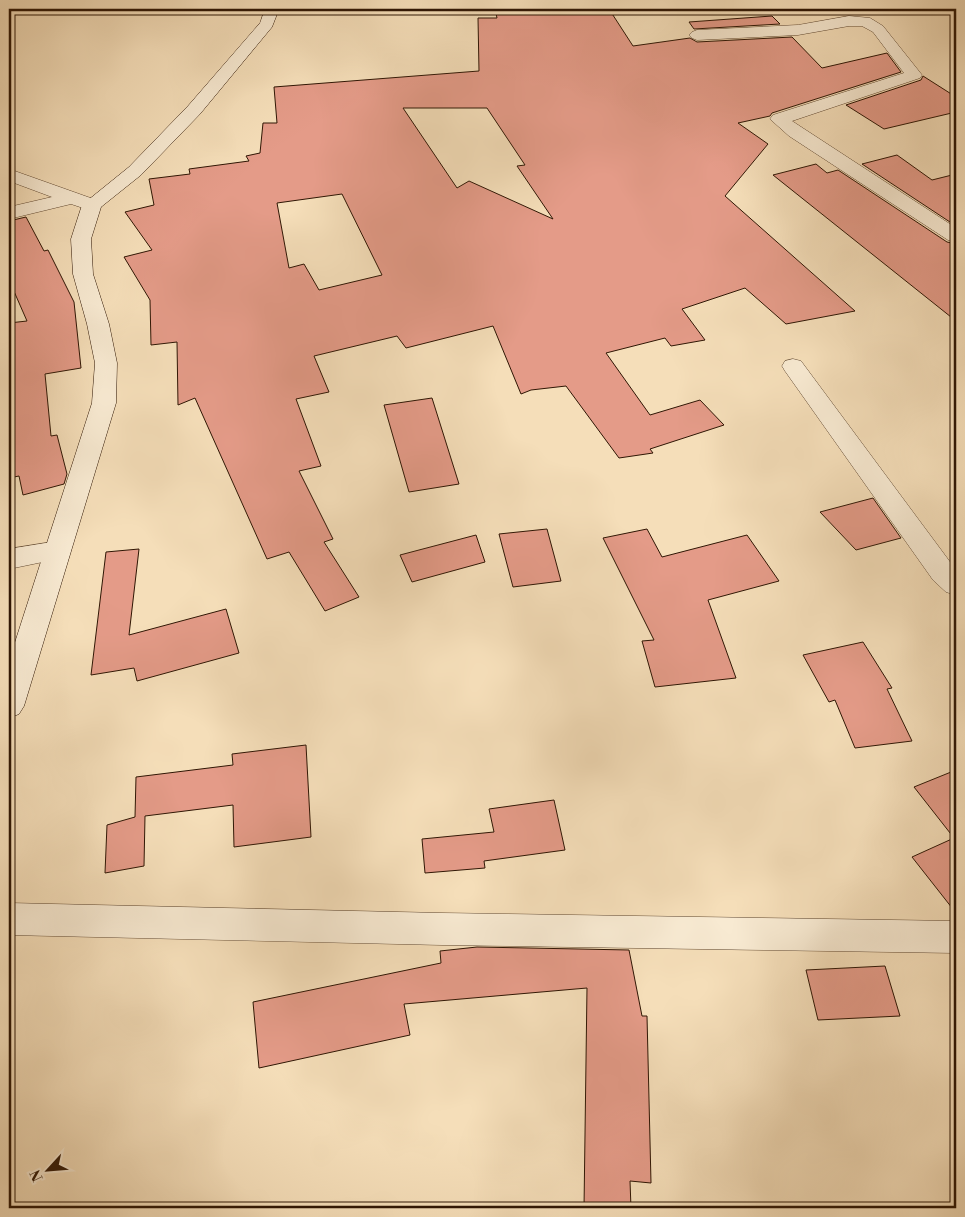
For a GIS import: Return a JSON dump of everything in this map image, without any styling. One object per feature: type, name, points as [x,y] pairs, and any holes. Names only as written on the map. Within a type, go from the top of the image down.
[{"type":"street","points":[[9,213],[83,201],[135,170],[194,110],[268,24],[272,9]]},
{"type":"street","points":[[697,35],[798,30],[871,15],[878,29],[914,75],[779,119],[795,132],[955,236]]},
{"type":"street","points":[[9,175],[83,201]]},
{"type":"street","points":[[9,706],[104,403],[106,363],[98,324],[82,274],[83,201]]},
{"type":"street","points":[[793,366],[942,572],[956,585]]},
{"type":"street","points":[[9,559],[58,550]]},
{"type":"street","points":[[9,919],[442,930],[956,937]]},
{"type":"building","points":[[495,9],[609,9],[633,46],[690,38],[697,42],[792,37],[822,68],[887,53],[901,72],[772,113],[770,116],[738,123],[768,144],[725,196],[855,311],[786,324],[745,288],[682,309],[705,340],[671,346],[665,338],[606,353],[650,415],[700,400],[724,425],[650,449],[653,453],[619,458],[566,386],[531,390],[521,394],[493,326],[406,348],[397,336],[314,356],[329,392],[296,399],[321,466],[299,471],[333,539],[324,542],[359,597],[325,611],[289,552],[267,559],[195,398],[178,405],[177,342],[151,345],[150,300],[124,257],[152,250],[125,212],[154,205],[149,179],[190,174],[189,169],[249,161],[246,156],[260,153],[263,123],[277,123],[274,87],[479,71],[478,18],[497,18]],"holes":[[[403,108],[487,108],[525,165],[517,166],[553,219],[469,181],[457,188]],[[342,194],[382,275],[319,290],[304,264],[289,268],[277,203]]]},
{"type":"building","points":[[772,16],[780,24],[694,29],[689,22]]},
{"type":"building","points":[[923,76],[956,97],[956,112],[884,129],[846,105],[921,80]]},
{"type":"building","points":[[897,155],[932,180],[956,174],[956,226],[862,164]]},
{"type":"building","points":[[816,164],[827,173],[838,170],[947,242],[956,244],[956,321],[773,175]]},
{"type":"building","points":[[26,217],[44,251],[48,250],[74,302],[81,368],[45,374],[51,436],[57,435],[67,474],[64,484],[23,495],[19,476],[9,478],[9,323],[27,321],[9,280],[9,221]]},
{"type":"building","points":[[432,398],[459,484],[409,492],[384,405]]},
{"type":"building","points":[[873,498],[901,538],[856,550],[820,512]]},
{"type":"building","points":[[547,529],[561,581],[513,587],[499,534]]},
{"type":"building","points":[[647,529],[662,557],[747,535],[779,581],[708,600],[736,678],[655,687],[642,641],[654,640],[603,538]]},
{"type":"building","points":[[476,535],[485,562],[412,582],[400,555]]},
{"type":"building","points":[[139,549],[129,635],[226,609],[239,653],[137,681],[134,668],[91,675],[106,552]]},
{"type":"building","points":[[863,642],[892,688],[887,689],[912,741],[855,748],[835,700],[829,702],[803,655]]},
{"type":"building","points":[[306,745],[311,837],[234,847],[233,805],[145,816],[144,866],[105,873],[107,825],[135,817],[136,777],[233,765],[232,754]]},
{"type":"building","points":[[956,770],[956,913],[912,857],[954,838],[914,787]]},
{"type":"building","points":[[554,800],[565,850],[484,861],[485,868],[425,873],[422,839],[494,832],[489,809]]},
{"type":"building","points":[[477,947],[629,950],[642,1016],[647,1016],[651,1183],[630,1181],[631,1208],[584,1208],[587,988],[404,1004],[410,1035],[259,1068],[253,1002],[441,963],[440,951]]},
{"type":"building","points":[[885,966],[900,1016],[818,1020],[806,970]]}]
